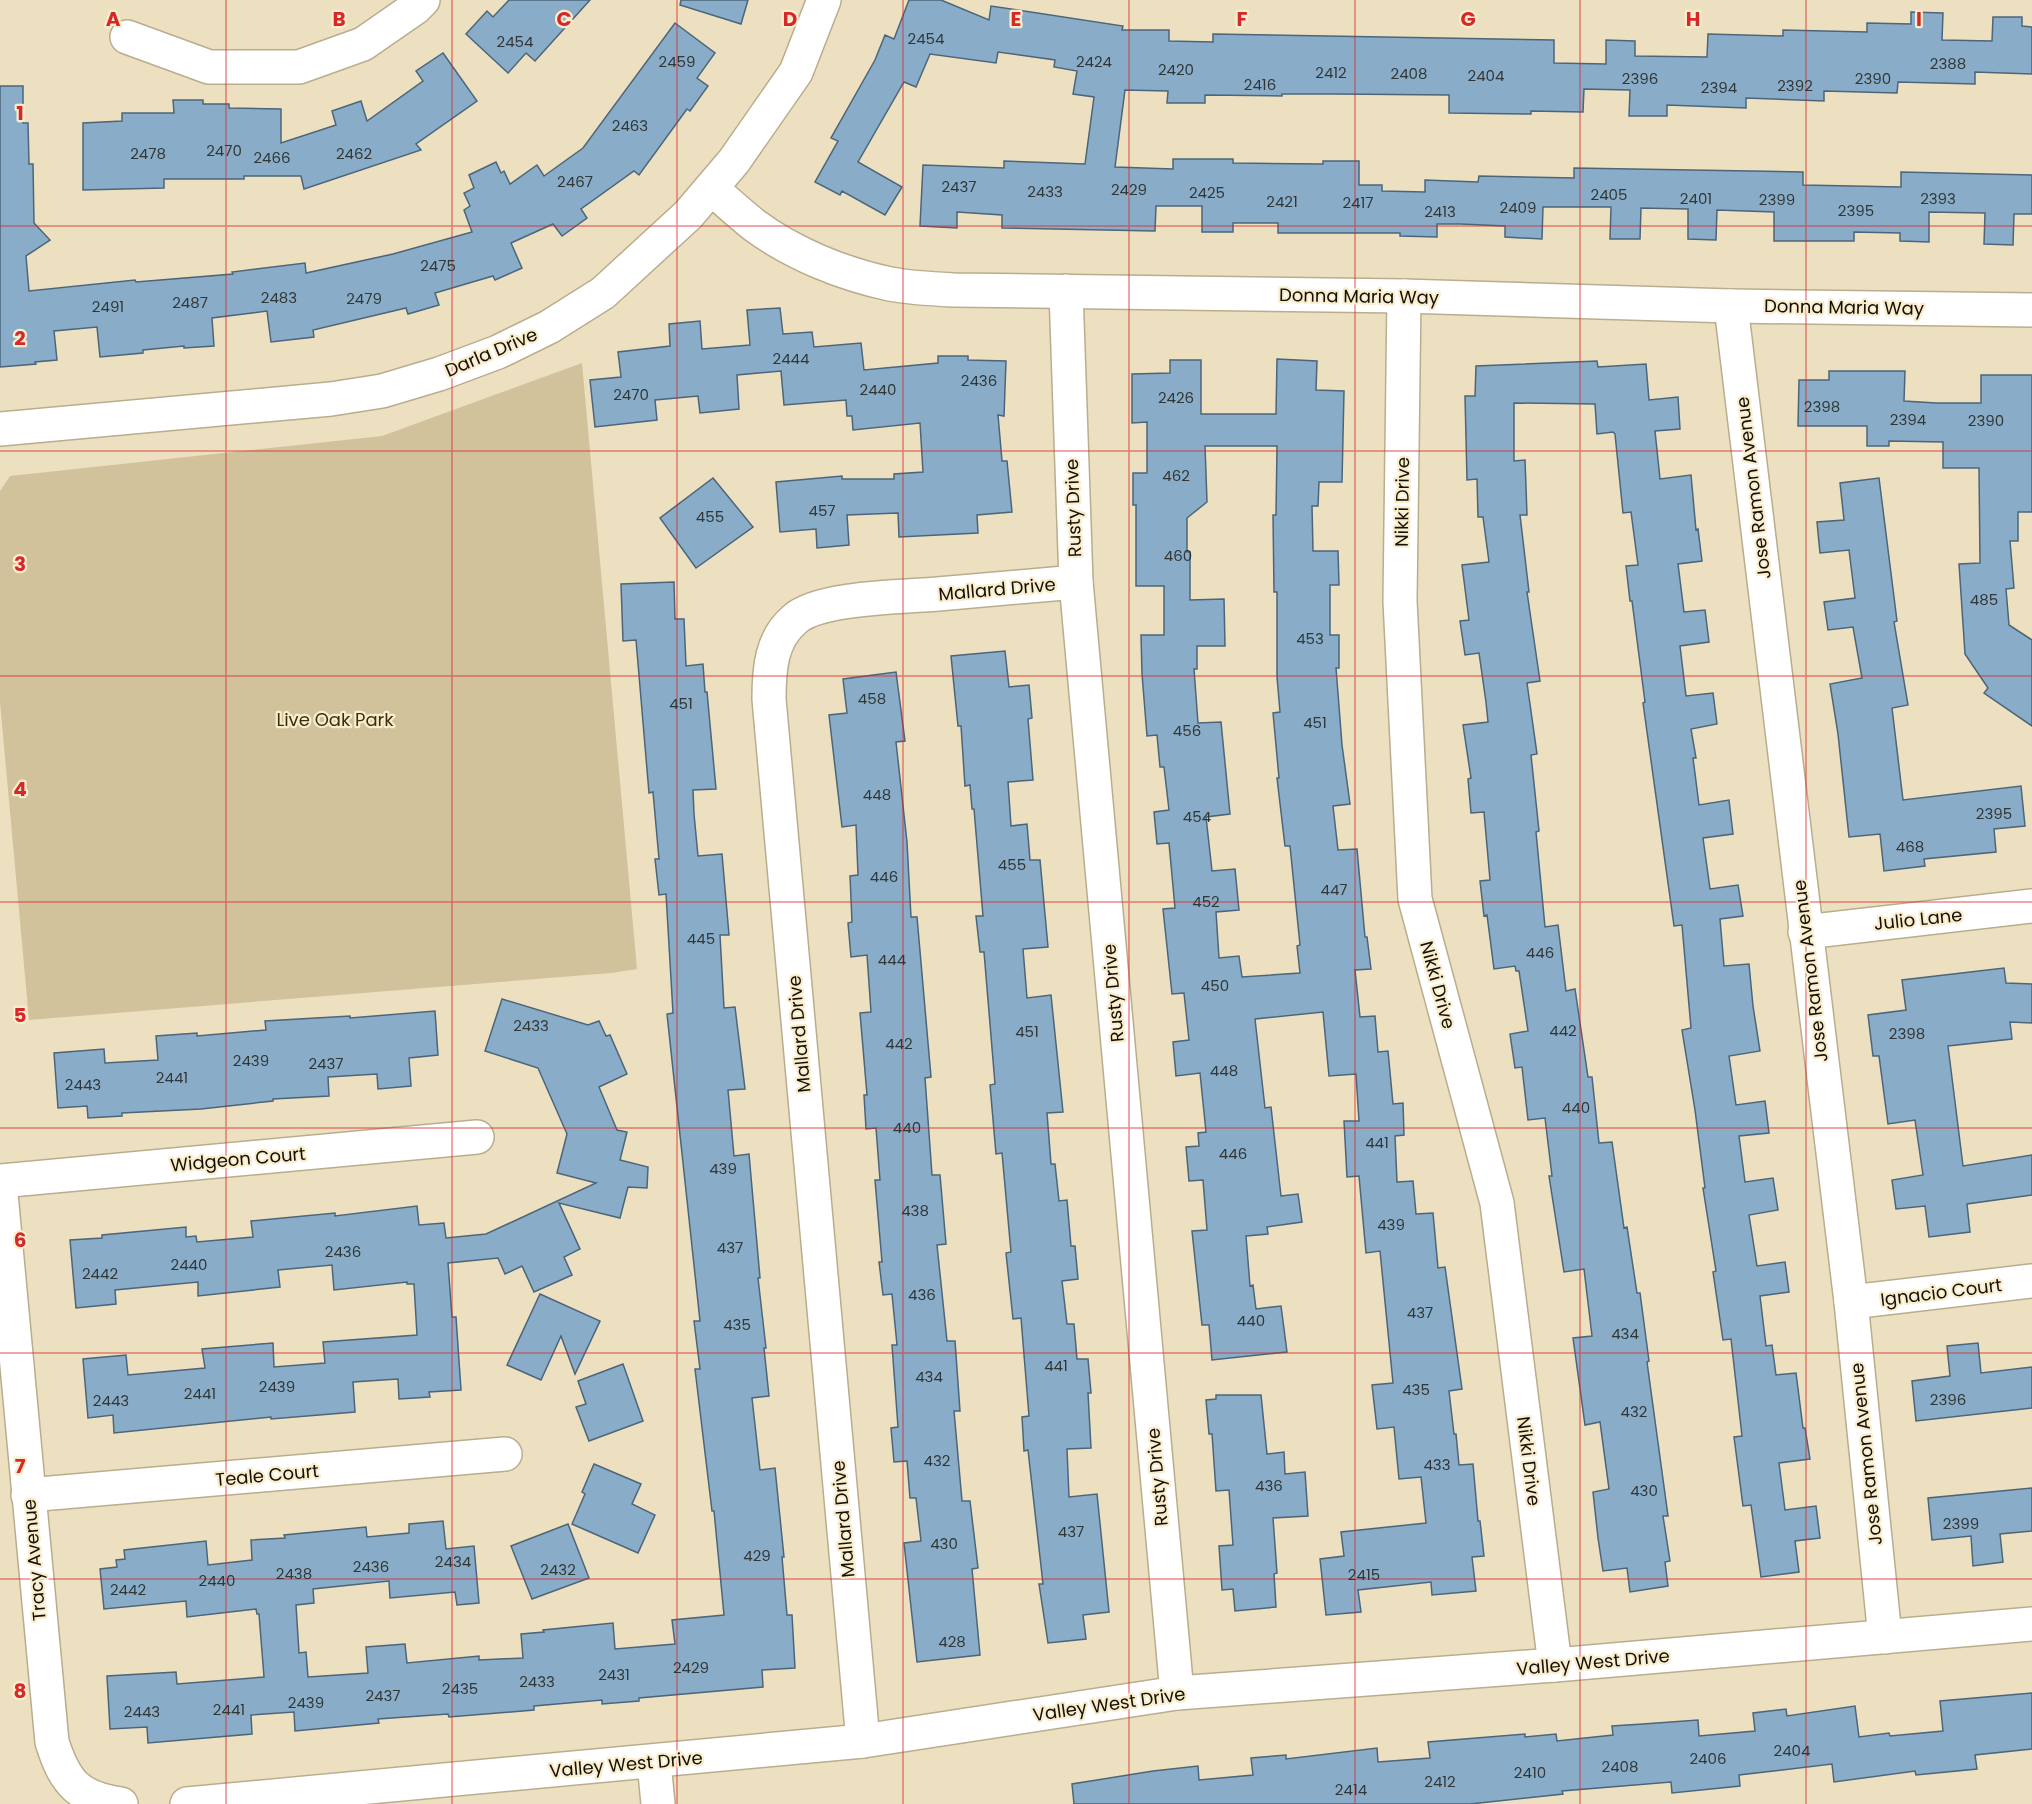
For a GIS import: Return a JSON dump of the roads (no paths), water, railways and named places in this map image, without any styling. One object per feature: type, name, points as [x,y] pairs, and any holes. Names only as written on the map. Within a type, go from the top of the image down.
[{"type":"street","points":[[127,37],[208,67],[299,67],[363,44],[423,0]]},
{"type":"street","name":"Darla Drive","points":[[0,429],[331,399],[382,391],[439,374],[498,352],[549,327],[603,293],[688,215],[712,189],[796,72],[824,0]]},
{"type":"street","name":"Donna Maria Way","points":[[712,189],[756,226],[806,255],[859,276],[892,284],[955,290],[1404,296],[1731,306],[2032,310]]},
{"type":"street","name":"Rusty Drive","points":[[1066,291],[1076,582],[1177,1693]]},
{"type":"street","name":"Nikki Drive","points":[[1404,296],[1400,601],[1415,899],[1497,1203],[1555,1665]]},
{"type":"street","name":"Jose Ramon Avenue","points":[[1731,306],[1851,1302],[1885,1636]]},
{"type":"street","name":"Mallard Drive","points":[[862,1741],[769,699],[771,663],[775,646],[784,630],[797,616],[816,608],[857,601],[1076,582]]},
{"type":"street","name":"Julio Lane","points":[[1805,932],[2032,906]]},
{"type":"street","name":"Widgeon Court","points":[[0,1182],[477,1137]]},
{"type":"street","name":"Tracy Avenue","points":[[0,1182],[52,1742],[57,1760],[75,1788],[93,1797],[121,1804]]},
{"type":"street","name":"Ignacio Court","points":[[1851,1302],[2032,1281]]},
{"type":"street","name":"Teale Court","points":[[28,1495],[505,1454]]},
{"type":"street","name":"Valley West Drive","points":[[187,1804],[862,1741],[1177,1693],[1555,1665],[2032,1624]]},
{"type":"street","points":[[654,1762],[658,1804]]},
{"type":"park label","name":"Live Oak Park","points":[[335,719]]}]
